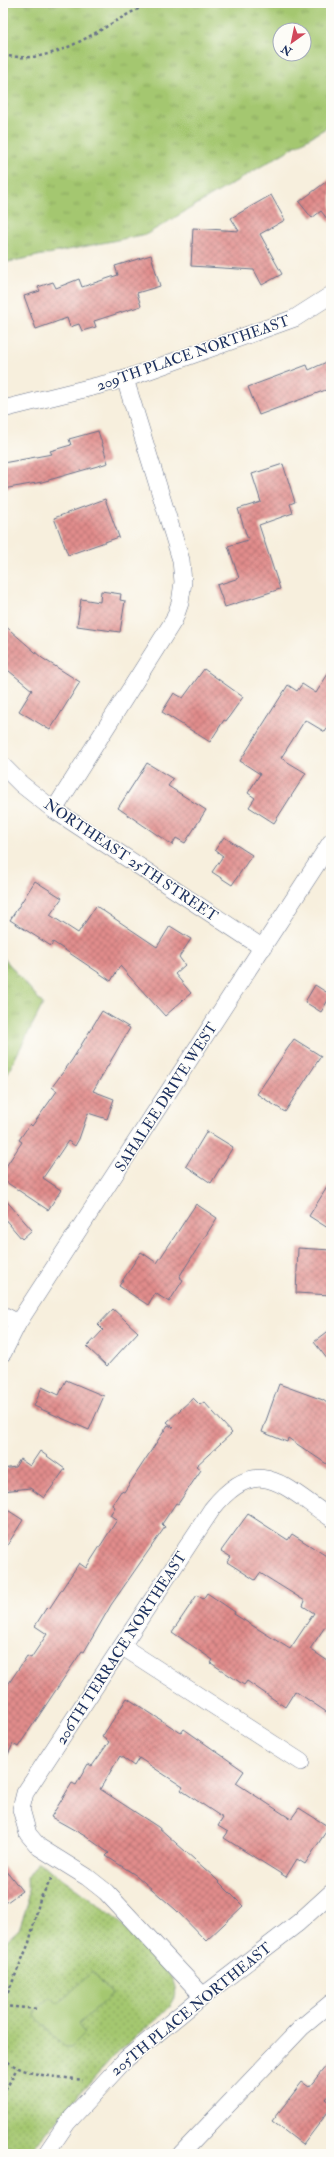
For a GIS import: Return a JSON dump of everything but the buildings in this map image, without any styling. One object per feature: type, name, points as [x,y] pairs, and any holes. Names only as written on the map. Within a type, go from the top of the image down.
[{"type":"street","name":"209TH PLACE NORTHEAST","points":[[3,409],[125,379],[289,320],[331,295]]},
{"type":"street","points":[[54,810],[164,638],[180,603],[183,582],[181,560],[125,379]]},
{"type":"street","name":"NORTHEAST 25TH STREET","points":[[3,766],[21,784],[54,810],[263,948]]},
{"type":"street","name":"SAHALEE DRIVE WEST","points":[[3,1353],[18,1323],[331,842]]},
{"type":"street","points":[[3,1315],[18,1323]]},
{"type":"street","name":"206TH TERRACE NORTHEAST","points":[[203,1996],[106,1892],[87,1877],[39,1847],[28,1834],[22,1820],[21,1809],[26,1792],[212,1509],[224,1494],[236,1484],[248,1479],[264,1478],[279,1483],[331,1518]]},
{"type":"street","points":[[123,1646],[301,1762]]},
{"type":"street","name":"205TH PLACE NORTHEAST","points":[[46,2154],[67,2124],[126,2059],[203,1996],[298,1923],[331,1893]]},
{"type":"street","points":[[181,2154],[302,2027],[331,2003]]},
{"type":"path","points":[[3,56],[32,57],[65,48],[136,9],[152,3]]},
{"type":"path","points":[[326,3],[331,6]]},
{"type":"path","points":[[38,2009],[3,2005],[24,1957],[40,1899],[54,1876]]},
{"type":"path","points":[[3,2058],[17,2068],[42,2075],[87,2080]]},
{"type":"path","points":[[3,2095],[17,2068]]},
{"type":"green space","points":[[3,3],[331,3],[331,125],[147,234],[3,263]]},
{"type":"green space","points":[[3,957],[43,1004],[3,1082]]},
{"type":"green space","points":[[38,1862],[96,1903],[144,1944],[162,1964],[173,1982],[175,1997],[164,2013],[119,2051],[101,2069],[37,2144],[28,2149],[20,2150],[3,2145],[3,1944],[19,1929],[28,1903],[27,1878]]},
{"type":"green space","points":[[92,1972],[112,1994],[78,2025],[85,2033],[71,2047],[65,2047],[35,2016],[36,2010],[51,1997],[58,2004]]}]
